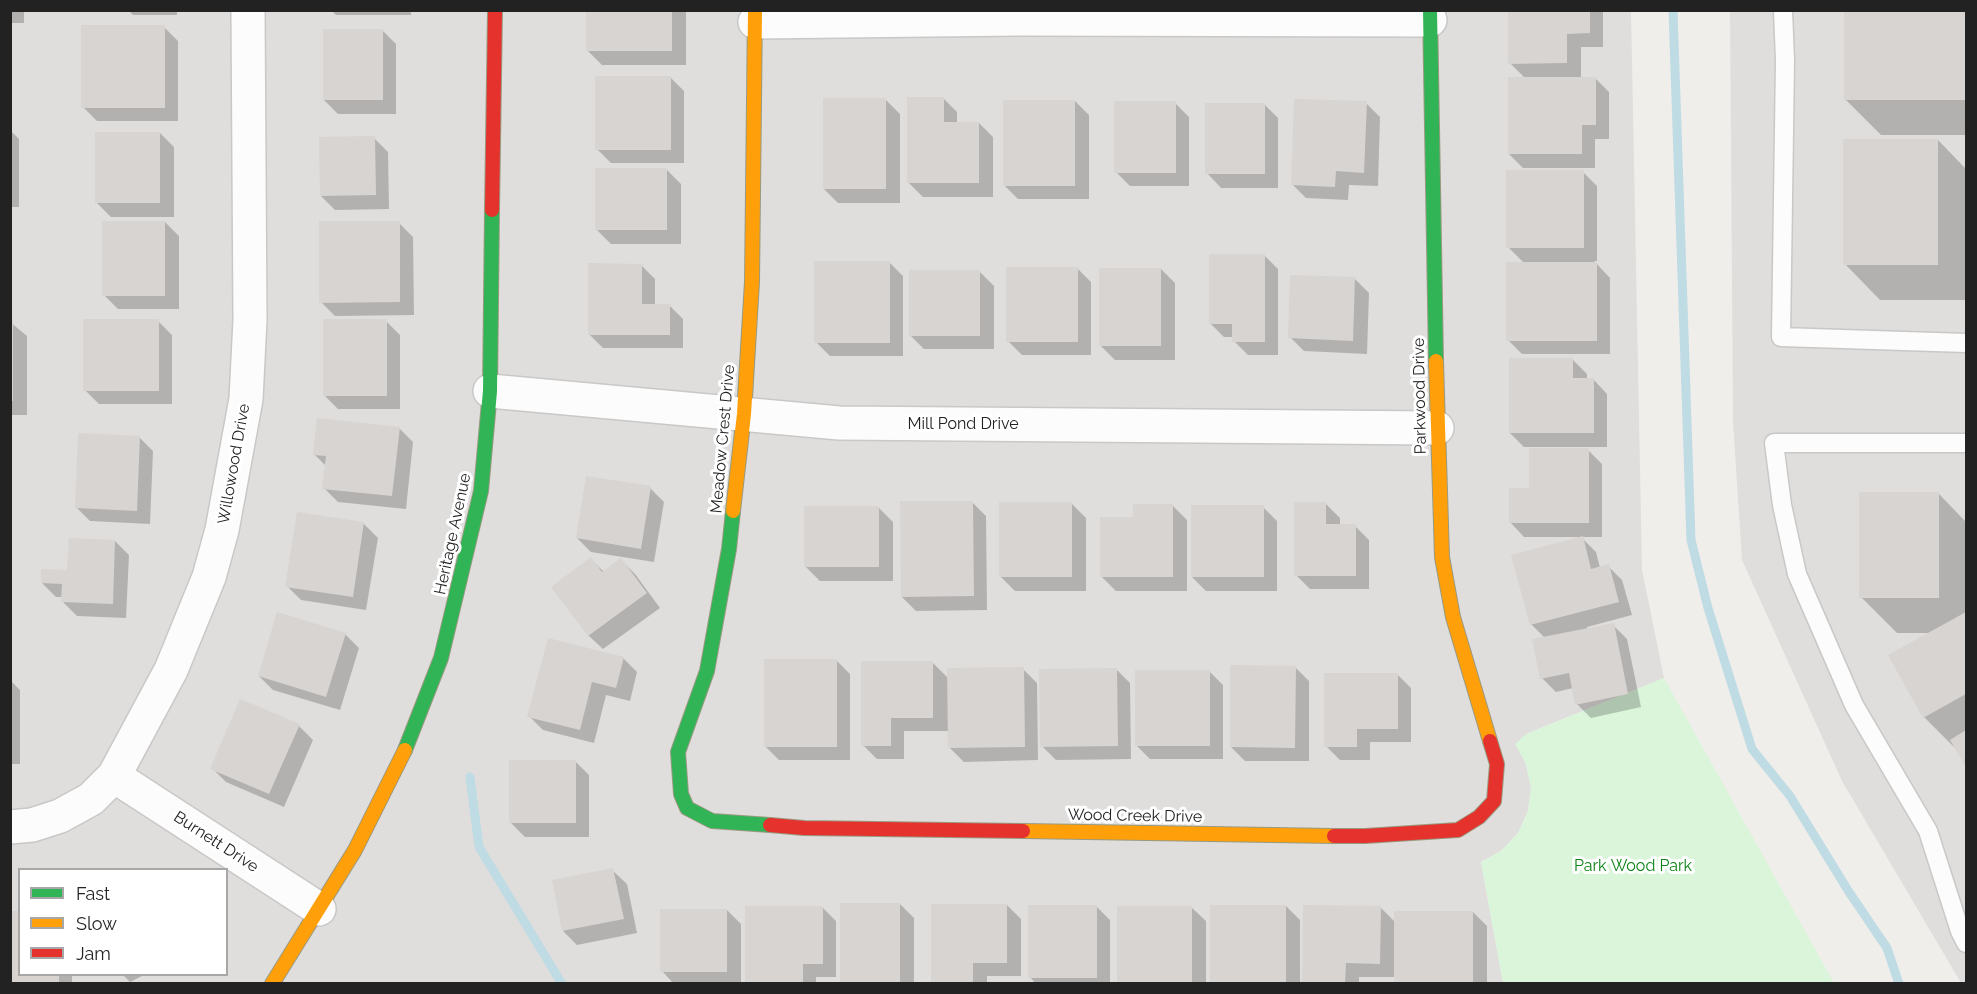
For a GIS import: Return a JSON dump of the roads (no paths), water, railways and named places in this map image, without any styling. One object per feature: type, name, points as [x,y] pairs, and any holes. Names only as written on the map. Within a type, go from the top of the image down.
[{"type":"street","name":"Willowood Drive","points":[[10,827],[32,825],[60,816],[91,799],[114,776],[171,670],[209,577],[222,530],[246,399],[250,320],[248,10]]},
{"type":"street","name":"Heritage Avenue","points":[[272,984],[355,850],[405,750],[441,658],[481,491],[490,391],[495,10]]},
{"type":"street","points":[[755,16],[1019,19],[1430,15]]},
{"type":"street","name":"Parkwood Drive","points":[[1430,15],[1437,428],[1444,567],[1453,617],[1497,764],[1496,773]]},
{"type":"street","name":"Meadow Crest Drive","points":[[738,823],[712,821],[687,808],[681,794],[678,753],[707,671],[729,549],[744,414],[752,282],[755,16]]},
{"type":"street","name":"Mill Pond Drive","points":[[490,391],[839,423],[1437,428]]},
{"type":"street","name":"Wood Creek Drive","points":[[738,823],[804,828],[1365,836],[1458,830],[1479,817],[1494,801],[1496,773]]},
{"type":"street","name":"Burnett Drive","points":[[114,776],[319,909]]},
{"type":"lane","points":[[1783,10],[1785,61],[1781,337],[1966,343]]},
{"type":"lane","points":[[1966,443],[1774,443],[1782,505],[1797,574],[1854,705],[1928,831],[1966,944]]},
{"type":"waterway","points":[[1673,10],[1691,540],[1708,608],[1752,749],[1790,796],[1849,892],[1887,948],[1899,984]]},
{"type":"waterway","points":[[470,777],[479,847],[562,984]]},
{"type":"park label","name":"Park Wood Park","points":[[1633,866]]}]
